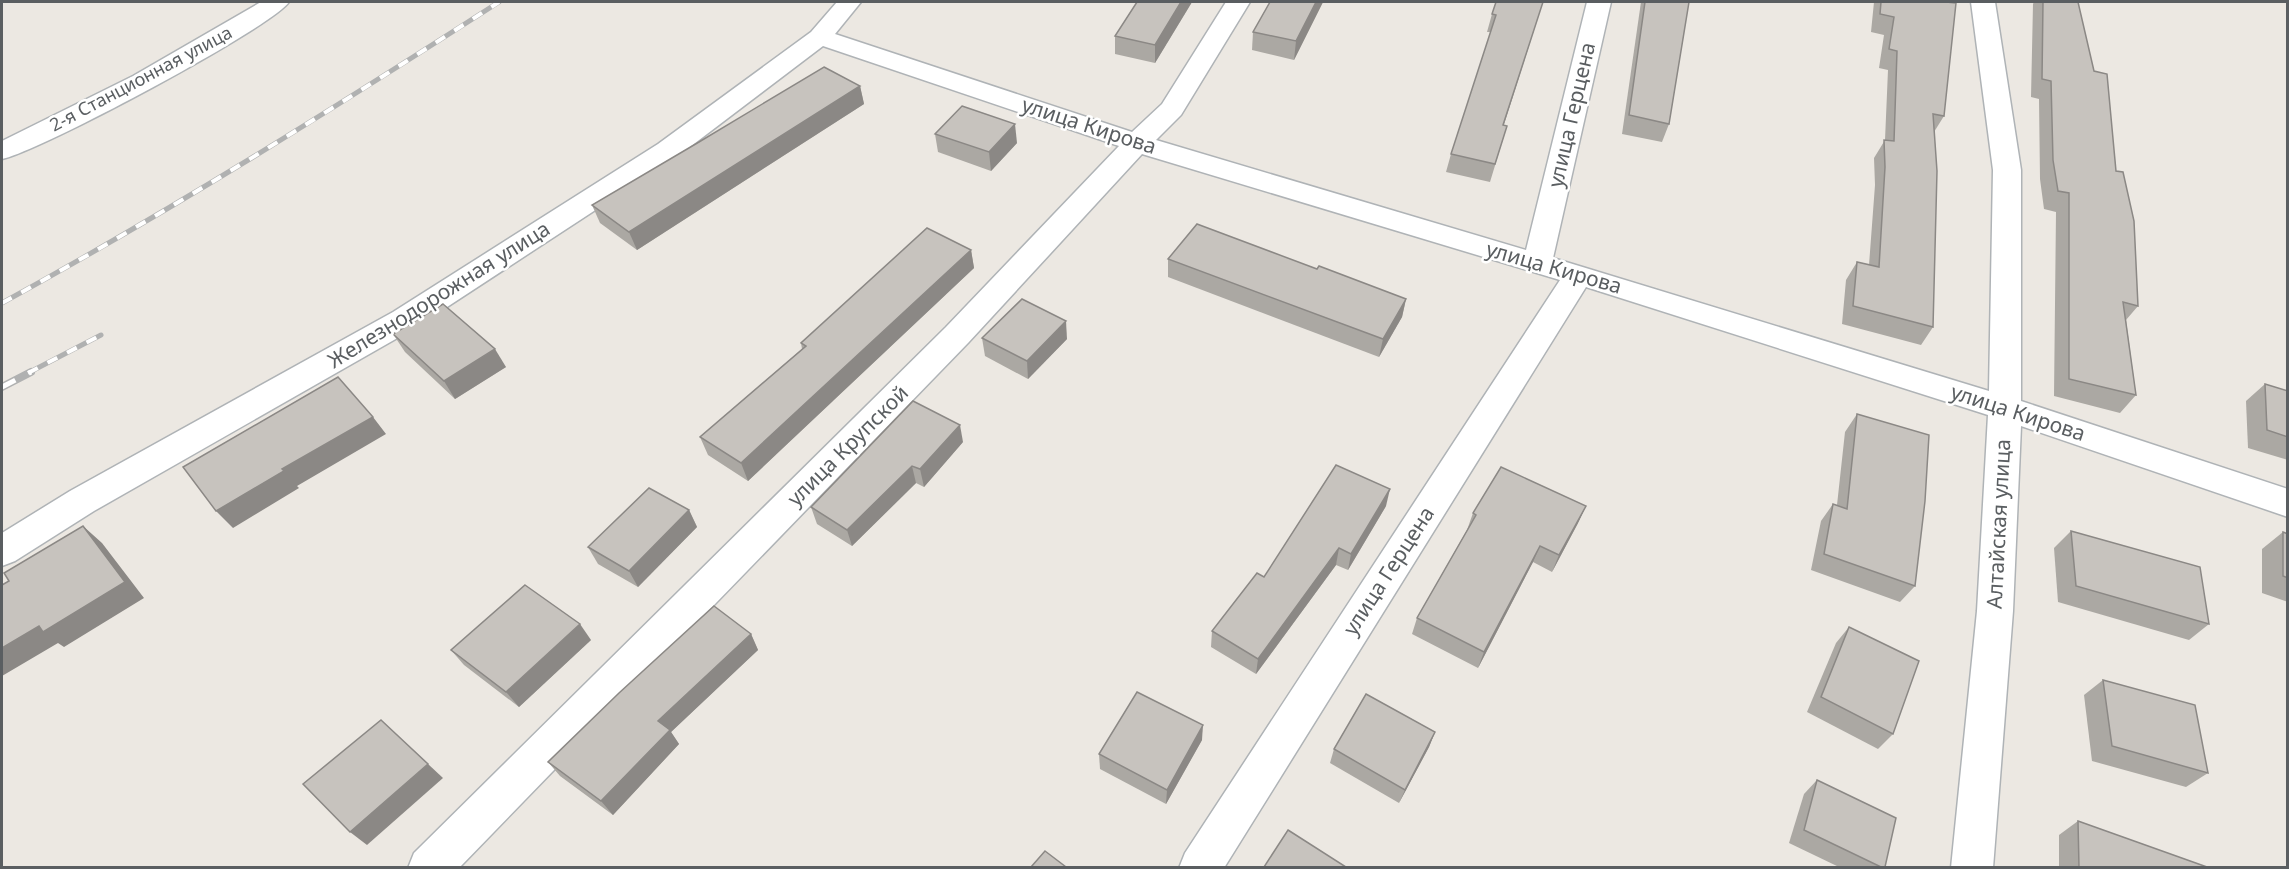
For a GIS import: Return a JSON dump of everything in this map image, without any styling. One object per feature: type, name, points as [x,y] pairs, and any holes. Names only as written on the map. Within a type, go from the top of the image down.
[{"type":"street","name":"2-я Станционная улица","points":[[2,151],[72,117],[228,33],[277,2]]},
{"type":"street","name":"Железнодорожная улица","points":[[2,551],[82,501],[404,320],[668,150],[820,37],[849,2]]},
{"type":"street","name":"улица Крупской","points":[[429,867],[957,335],[1172,108],[1238,2]]},
{"type":"street","name":"улица Герцена","points":[[1537,264],[1599,2]]},
{"type":"street","name":"Алтайская улица","points":[[1972,867],[1995,611],[2005,408],[2007,170],[1983,2]]},
{"type":"street","name":"улица Кирова","points":[[820,37],[1137,143],[1537,264],[1579,274],[2005,408],[2288,503]]},
{"type":"street","name":"улица Герцена","points":[[1200,867],[1579,274]]},
{"type":"building","points":[[1137,2],[1181,2],[1155,45],[1115,36]]},
{"type":"building","points":[[1270,2],[1316,2],[1296,41],[1253,32]]},
{"type":"building","points":[[1496,2],[1543,2],[1503,125],[1507,126],[1495,164],[1451,154],[1496,15],[1492,14]]},
{"type":"building","points":[[1645,2],[1689,2],[1669,124],[1629,115]]},
{"type":"building","points":[[1881,2],[1956,3],[1944,116],[1933,114],[1937,171],[1933,327],[1853,306],[1857,262],[1879,267],[1885,167],[1884,140],[1894,141],[1897,51],[1889,49],[1894,17],[1880,14]]},
{"type":"building","points":[[2043,2],[2078,2],[2094,71],[2107,74],[2116,171],[2123,172],[2134,221],[2138,306],[2123,302],[2136,395],[2069,379],[2069,193],[2058,191],[2053,160],[2051,81],[2042,79]]},
{"type":"building","points":[[824,67],[860,86],[629,232],[592,205],[699,142]]},
{"type":"building","points":[[962,106],[1015,124],[989,152],[935,134]]},
{"type":"building","points":[[1197,224],[1317,269],[1319,266],[1406,299],[1383,339],[1168,259]]},
{"type":"building","points":[[927,228],[971,250],[741,463],[700,437],[806,346],[801,343]]},
{"type":"building","points":[[1022,299],[1066,321],[1027,361],[982,338]]},
{"type":"building","points":[[443,304],[495,349],[444,381],[393,334]]},
{"type":"building","points":[[338,377],[373,417],[282,469],[284,471],[216,511],[183,467]]},
{"type":"building","points":[[2265,384],[2288,391],[2288,437],[2267,430]]},
{"type":"building","points":[[913,401],[960,425],[920,469],[912,466],[847,530],[811,507]]},
{"type":"building","points":[[1857,414],[1929,435],[1925,501],[1915,586],[1824,554],[1833,504],[1847,509]]},
{"type":"building","points":[[1336,465],[1390,489],[1351,554],[1339,548],[1258,659],[1212,631],[1257,573],[1264,577]]},
{"type":"building","points":[[1501,467],[1586,506],[1559,555],[1540,546],[1484,652],[1417,618],[1476,515],[1473,513]]},
{"type":"building","points":[[649,488],[689,510],[629,571],[588,547]]},
{"type":"building","points":[[83,526],[125,582],[43,632],[39,626],[2,648],[2,585],[9,581],[4,573]]},
{"type":"building","points":[[2071,531],[2200,567],[2209,624],[2076,586]]},
{"type":"building","points":[[2283,532],[2288,534],[2288,578],[2283,576]]},
{"type":"building","points":[[525,585],[580,624],[506,692],[451,650]]},
{"type":"building","points":[[714,606],[751,634],[658,721],[670,730],[601,801],[548,762],[619,693]]},
{"type":"building","points":[[1849,627],[1919,661],[1893,734],[1821,697]]},
{"type":"building","points":[[2103,680],[2195,705],[2208,773],[2112,746]]},
{"type":"building","points":[[1137,692],[1203,725],[1167,790],[1099,754]]},
{"type":"building","points":[[1366,694],[1435,732],[1405,790],[1334,749]]},
{"type":"building","points":[[381,720],[428,764],[350,832],[303,784]]},
{"type":"building","points":[[1817,780],[1896,818],[1885,867],[1804,830]]},
{"type":"building","points":[[2078,821],[2207,867],[2079,867]]},
{"type":"building","points":[[1288,830],[1346,867],[1264,867]]},
{"type":"building","points":[[1045,851],[1066,867],[1031,867]]},
{"type":"railway","points":[[2,303],[128,232],[253,157],[499,2]]},
{"type":"railway","points":[[28,373],[101,335]]},
{"type":"railway","points":[[2,387],[31,372]]}]
